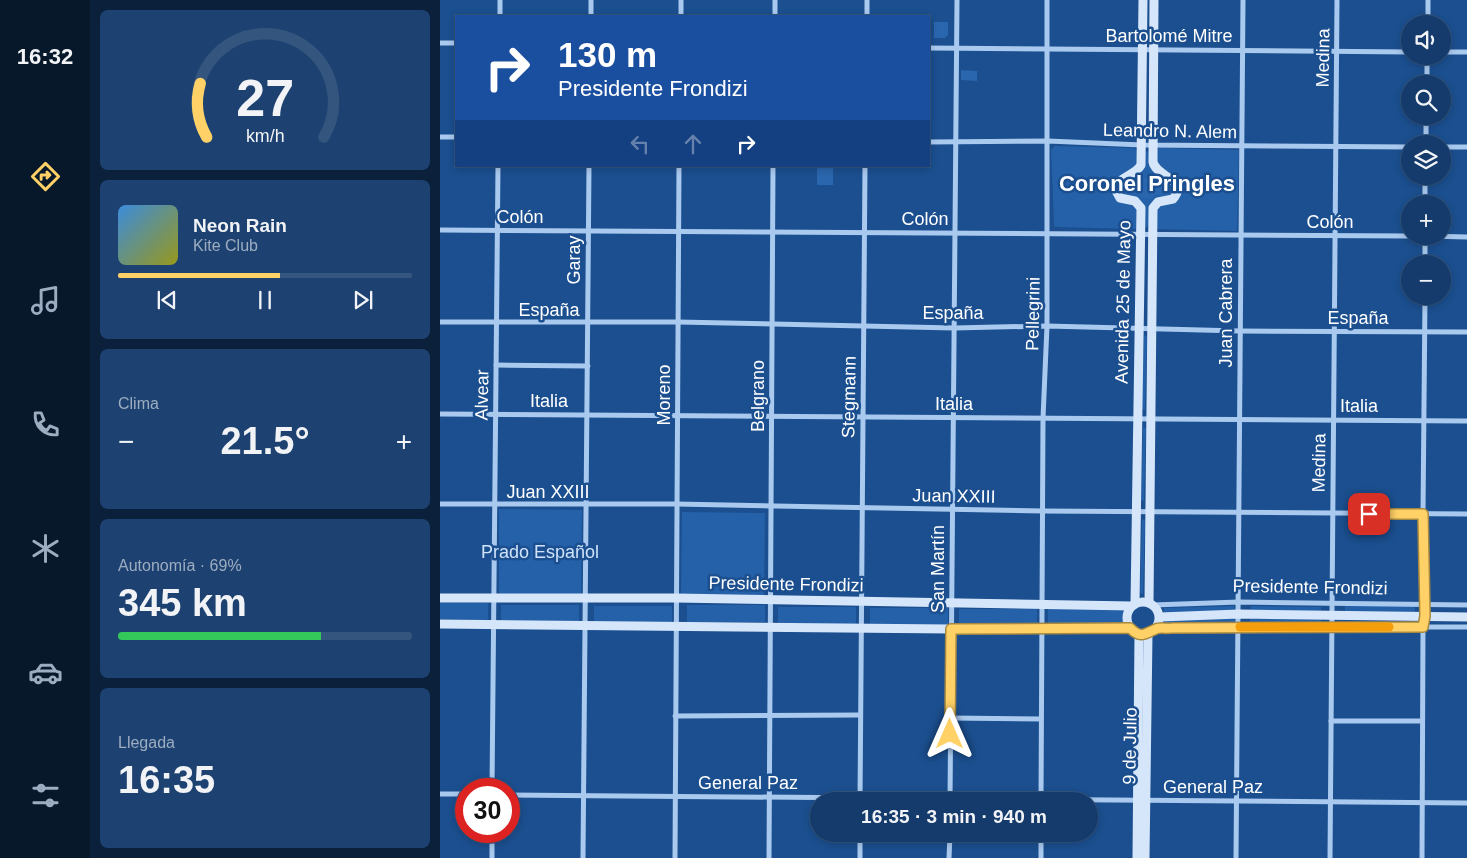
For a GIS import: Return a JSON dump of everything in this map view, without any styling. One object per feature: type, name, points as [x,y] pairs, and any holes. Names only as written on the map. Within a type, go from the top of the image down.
[{"type":"main road","name":"Avenida 25 de Mayo","points":[[1133,605],[1141,208],[1135,201],[1122,199],[1117,195],[1115,189],[1120,180],[1140,168],[1142,145],[1143,0]]},
{"type":"main road","name":"Avenida 25 de Mayo","points":[[1151,604],[1150,419],[1153,208],[1158,202],[1174,199],[1178,189],[1173,180],[1154,166],[1154,0]]},
{"type":"main road","name":"Presidente Frondizi","points":[[440,598],[494,600],[676,598],[951,604],[1133,605]]},
{"type":"main road","points":[[440,624],[951,629],[1130,628],[1148,632],[1160,617],[1158,610],[1151,604],[1133,605],[1127,614],[1130,628]]},
{"type":"main road","name":"Presidente Frondizi","points":[[1160,617],[1239,614],[1467,617]]},
{"type":"main road","name":"9 de Julio","points":[[1145,858],[1142,800],[1143,718],[1148,632]]},
{"type":"main road","name":"9 de Julio","points":[[1137,858],[1142,800]]},
{"type":"street","points":[[500,0],[500,15]]},
{"type":"street","points":[[591,0],[591,15]]},
{"type":"street","points":[[681,0],[681,15]]},
{"type":"street","points":[[775,0],[775,15]]},
{"type":"street","points":[[867,0],[867,15]]},
{"type":"street","name":"San Martín","points":[[950,792],[957,0]]},
{"type":"street","name":"Pellegrini","points":[[1041,792],[1044,418],[1047,326],[1047,0]]},
{"type":"street","name":"Juan Cabrera","points":[[1236,858],[1243,0]]},
{"type":"street","name":"Medina","points":[[1330,858],[1337,0]]},
{"type":"street","points":[[1428,0],[1428,15]]},
{"type":"street","points":[[440,43],[455,44]]},
{"type":"street","name":"Bartolomé Mitre","points":[[930,48],[1401,52]]},
{"type":"street","points":[[1451,52],[1467,52]]},
{"type":"street","points":[[440,137],[455,137]]},
{"type":"street","name":"Leandro N. Alem","points":[[930,142],[1048,141],[1142,145],[1401,146]]},
{"type":"street","points":[[1451,147],[1467,147]]},
{"type":"street","name":"Alvear","points":[[492,778],[498,167]]},
{"type":"street","name":"Garay","points":[[583,858],[589,167]]},
{"type":"street","name":"Moreno","points":[[674,858],[679,167]]},
{"type":"street","name":"Belgrano","points":[[769,858],[773,167]]},
{"type":"street","name":"Stegmann","points":[[860,792],[865,167]]},
{"type":"street","name":"Colón","points":[[440,230],[1401,236]]},
{"type":"street","points":[[1451,236],[1467,236]]},
{"type":"street","points":[[1422,858],[1423,627],[1425,616],[1423,514],[1425,305]]},
{"type":"street","name":"España","points":[[440,322],[497,324],[678,322],[954,328],[1047,326],[1151,327],[1240,331],[1467,332]]},
{"type":"street","points":[[496,365],[588,366]]},
{"type":"street","name":"Italia","points":[[440,414],[1467,421]]},
{"type":"street","name":"Juan XXIII","points":[[440,504],[495,506],[676,504],[1043,512],[1467,514]]},
{"type":"street","name":"Presidente Frondizi","points":[[1151,604],[1239,602],[1467,605]]},
{"type":"street","points":[[1148,632],[1239,627],[1467,627]]},
{"type":"street","points":[[675,716],[860,715]]},
{"type":"street","points":[[950,718],[1041,719]]},
{"type":"street","points":[[1331,721],[1422,721]]},
{"type":"street","points":[[440,794],[455,794]]},
{"type":"street","name":"General Paz","points":[[520,795],[810,798]]},
{"type":"street","name":"General Paz","points":[[1098,800],[1467,803]]},
{"type":"street","points":[[860,842],[860,858]]},
{"type":"street","points":[[950,842],[950,858]]},
{"type":"street","points":[[1041,842],[1041,858]]},
{"type":"street","points":[[492,843],[492,858]]},
{"type":"green space","points":[[1055,146],[1134,148],[1137,151],[1139,164],[1113,189],[1137,205],[1136,229],[1054,226],[1051,150]]},
{"type":"green space","points":[[1157,149],[1239,150],[1237,231],[1156,229],[1157,206],[1180,195],[1157,168]]},
{"type":"green space","points":[[1148,151],[1174,184],[1174,195],[1158,200],[1147,228],[1145,227],[1144,210],[1124,198],[1118,189],[1129,178],[1145,152]]},
{"type":"green space","points":[[1144,335],[1147,337],[1145,410],[1142,409]]},
{"type":"green space","points":[[1143,427],[1146,428],[1144,501],[1141,500]]},
{"type":"green space","name":"Prado Español","points":[[499,509],[582,510],[581,595],[499,594]]},
{"type":"green space","points":[[682,512],[765,513],[764,595],[681,594]]},
{"type":"green space","points":[[1142,519],[1145,521],[1143,594],[1140,593]]},
{"type":"green space","points":[[440,603],[488,603],[488,620],[440,619]]},
{"type":"green space","points":[[501,605],[579,605],[579,622],[501,622]]},
{"type":"green space","points":[[687,605],[765,605],[765,622],[687,622]]},
{"type":"green space","points":[[594,606],[672,606],[672,622],[594,622]]},
{"type":"green space","points":[[1234,606],[1235,611],[1164,614],[1164,608]]},
{"type":"green space","points":[[1251,606],[1321,607],[1321,612],[1251,612]]},
{"type":"green space","points":[[1345,606],[1415,606],[1415,612],[1345,611]]},
{"type":"green space","points":[[778,607],[856,607],[856,624],[778,624]]},
{"type":"green space","points":[[870,608],[948,608],[948,625],[870,624]]},
{"type":"green space","points":[[959,609],[1037,609],[1037,626],[959,626]]},
{"type":"green space","points":[[1048,609],[1125,609],[1125,626],[1048,626]]},
{"type":"green space","points":[[1235,618],[1235,623],[1165,626],[1164,620]]},
{"type":"green space","points":[[1250,618],[1321,619],[1321,624],[1250,624]]},
{"type":"building","points":[[934,22],[948,22],[948,35],[945,38],[934,38]]},
{"type":"building","points":[[961,70],[977,71],[977,81],[961,80]]},
{"type":"building","points":[[817,167],[833,168],[833,185],[817,185]]},
{"type":"building","points":[[1140,177],[1155,178],[1155,184],[1167,184],[1168,194],[1154,195],[1152,199],[1141,198],[1139,195],[1127,193],[1127,184],[1140,184]]},
{"type":"slow traffic","points":[[1240,627],[1389,627]]},
{"type":"district","name":"Coronel Pringles","points":[[1147,183]]},
{"type":"route","points":[[950,734],[951,629],[1130,628],[1136,633],[1144,635],[1156,629],[1172,628],[1423,627],[1425,616],[1423,514],[1369,514]]}]
